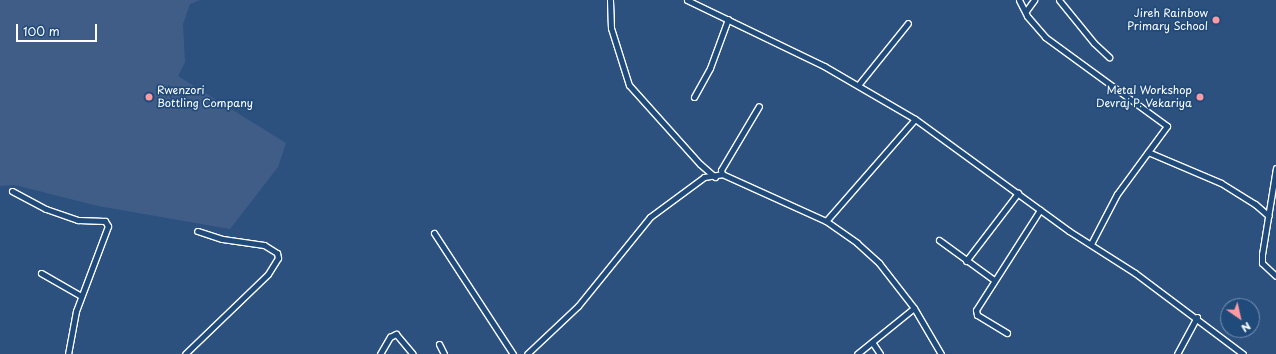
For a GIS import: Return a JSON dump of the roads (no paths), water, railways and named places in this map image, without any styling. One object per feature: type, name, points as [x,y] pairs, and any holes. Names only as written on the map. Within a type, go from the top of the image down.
[{"type":"street","points":[[610,0],[611,28],[629,84],[700,164],[716,176]]},
{"type":"street","points":[[687,0],[859,84],[915,119],[1040,210],[1196,317],[1243,354]]},
{"type":"street","points":[[1019,0],[1045,37],[1058,48],[1167,126],[1117,194],[1091,244]]},
{"type":"street","points":[[1026,11],[1034,0]]},
{"type":"street","points":[[1059,0],[1109,57]]},
{"type":"street","points":[[694,97],[710,68],[728,19]]},
{"type":"street","points":[[859,84],[908,23]]},
{"type":"street","points":[[722,174],[721,170],[759,106]]},
{"type":"street","points":[[826,221],[915,119]]},
{"type":"street","points":[[1148,152],[1221,183],[1256,204],[1269,216]]},
{"type":"street","points":[[1276,168],[1262,263],[1276,276]]},
{"type":"street","points":[[527,354],[578,306],[650,217],[704,177],[722,174],[826,221],[857,243],[879,263],[914,308],[941,354]]},
{"type":"street","points":[[12,191],[46,209],[78,220],[107,223],[108,226],[99,255],[81,296],[68,354]]},
{"type":"street","points":[[966,261],[1018,193]]},
{"type":"street","points":[[1007,333],[976,313],[994,280],[1040,210]]},
{"type":"street","points":[[185,354],[268,274],[278,258],[277,253],[264,245],[222,239],[197,231]]},
{"type":"street","points":[[434,233],[513,354]]},
{"type":"street","points":[[939,240],[994,280]]},
{"type":"street","points":[[41,273],[81,296]]},
{"type":"street","points":[[857,354],[914,308]]},
{"type":"street","points":[[1177,354],[1196,317]]},
{"type":"street","points":[[380,354],[390,337],[396,334],[413,354]]},
{"type":"street","points":[[872,342],[880,354]]},
{"type":"street","points":[[439,344],[444,354]]},
{"type":"place","name":"Jireh Rainbow Primary School","points":[[1216,20]]},
{"type":"place","name":"Rwenzori Bottling Company","points":[[149,97]]},
{"type":"place","name":"Metal Workshop Devraj P. Vekariya","points":[[1200,97]]}]
